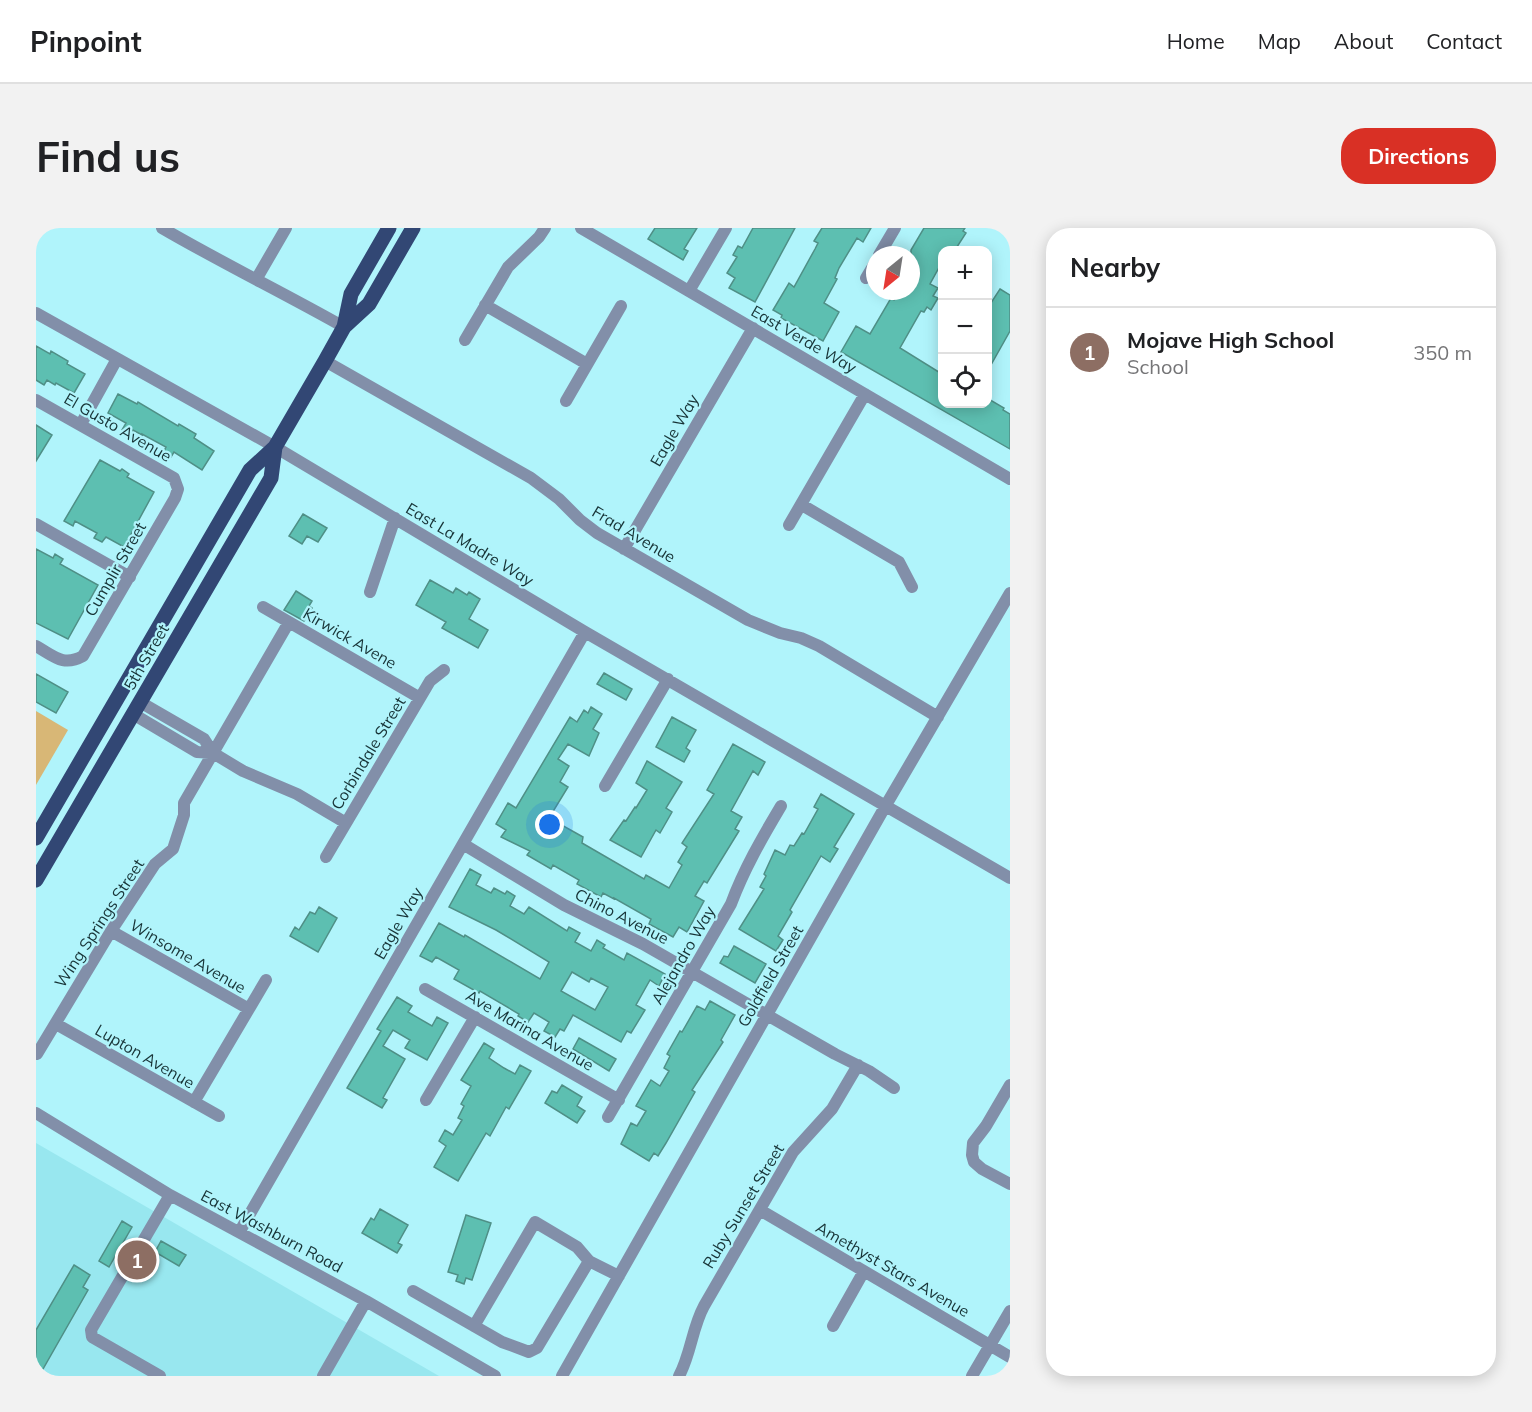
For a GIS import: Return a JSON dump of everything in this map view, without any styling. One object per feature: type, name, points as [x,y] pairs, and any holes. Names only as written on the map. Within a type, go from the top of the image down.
[{"type":"main road","name":"5th Street","points":[[345,327],[351,294],[390,228]]},
{"type":"main road","name":"5th Street","points":[[36,838],[250,470],[275,447],[345,327],[369,304],[413,228]]},
{"type":"main road","name":"5th Street","points":[[36,880],[271,478],[275,447]]},
{"type":"street","points":[[162,228],[345,327]]},
{"type":"street","points":[[257,278],[286,228]]},
{"type":"street","points":[[465,340],[508,267],[539,237],[545,228]]},
{"type":"street","name":"East Verde Way","points":[[581,228],[1010,478]]},
{"type":"street","points":[[689,291],[726,228]]},
{"type":"street","points":[[884,246],[895,228]]},
{"type":"street","points":[[485,305],[587,364]]},
{"type":"street","points":[[566,401],[621,306]]},
{"type":"street","name":"East La Madre Way","points":[[36,313],[275,447],[585,632],[1010,878]]},
{"type":"street","name":"Eagle Way","points":[[624,549],[753,328]]},
{"type":"street","points":[[81,424],[117,359]]},
{"type":"street","name":"Frad Avenue","points":[[324,362],[531,478],[559,499],[580,520],[624,549],[748,620],[819,646],[938,717]]},
{"type":"street","points":[[789,525],[866,394]]},
{"type":"street","name":"El Gusto Avenue","points":[[36,399],[174,478],[178,489]]},
{"type":"street","name":"Cumplir Street","points":[[36,646],[65,662],[75,661],[83,656],[175,498],[178,489]]},
{"type":"street","points":[[802,505],[898,562],[912,586]]},
{"type":"street","points":[[370,592],[395,518]]},
{"type":"street","points":[[36,524],[130,577]]},
{"type":"street","name":"Goldfield Street","points":[[562,1376],[886,805],[1010,593]]},
{"type":"street","name":"Kirwick Avene","points":[[263,607],[420,698]]},
{"type":"street","name":"Wing Springs Street","points":[[37,1054],[111,931],[155,864],[173,849],[184,815],[184,803],[289,622]]},
{"type":"street","name":"Eagle Way","points":[[240,1231],[585,632]]},
{"type":"street","name":"Corbindale Street","points":[[326,857],[430,681],[444,670]]},
{"type":"street","points":[[605,786],[668,679]]},
{"type":"street","points":[[136,708],[189,730],[204,739],[213,753],[243,771],[297,794],[346,823]]},
{"type":"street","points":[[136,708],[182,743],[198,752],[213,753]]},
{"type":"street","points":[[182,743],[189,730]]},
{"type":"street","name":"Alejandro Way","points":[[608,1117],[731,904],[757,845],[781,806]]},
{"type":"street","name":"Chino Avenue","points":[[463,844],[564,905],[643,944],[767,1016],[858,1065],[894,1088]]},
{"type":"street","name":"Winsome Avenue","points":[[111,931],[249,1010]]},
{"type":"street","points":[[194,1102],[266,980]]},
{"type":"street","name":"Ave Marina Avenue","points":[[426,989],[619,1100]]},
{"type":"street","points":[[426,1100],[475,1017]]},
{"type":"street","name":"Lupton Avenue","points":[[56,1024],[219,1116]]},
{"type":"street","name":"Ruby Sunset Street","points":[[679,1376],[686,1362],[696,1320],[793,1152],[832,1109],[858,1065]]},
{"type":"street","points":[[1010,1085],[986,1126],[973,1143],[972,1155],[974,1162],[981,1169],[1010,1184]]},
{"type":"street","name":"East Washburn Road","points":[[36,1113],[170,1195],[366,1301],[495,1376]]},
{"type":"street","points":[[160,1376],[92,1337],[91,1330],[170,1195]]},
{"type":"street","name":"Amethyst Stars Avenue","points":[[760,1210],[1010,1357]]},
{"type":"street","points":[[474,1326],[535,1222],[577,1247],[589,1261],[619,1276]]},
{"type":"street","points":[[413,1291],[502,1342],[529,1352],[537,1348],[589,1261]]},
{"type":"street","points":[[833,1326],[864,1271]]},
{"type":"street","points":[[323,1376],[366,1301]]},
{"type":"street","points":[[972,1376],[1010,1311]]},
{"type":"shaded area","points":[[36,711],[68,730],[36,785]]},
{"type":"shaded area","points":[[36,1143],[439,1376],[36,1376]]},
{"type":"building","points":[[655,228],[697,228],[684,249],[688,251],[683,260],[648,239]]},
{"type":"building","points":[[753,228],[795,228],[755,302],[729,288],[735,278],[727,273],[737,257],[733,255],[738,246],[742,248]]},
{"type":"building","points":[[822,228],[871,228],[863,242],[857,238],[839,268],[835,278],[837,279],[824,303],[839,312],[823,341],[781,318],[782,315],[773,310],[789,283],[794,287],[818,243],[814,241]]},
{"type":"building","points":[[924,228],[965,228],[963,231],[966,233],[958,246],[938,246],[938,269],[930,284],[938,288],[933,296],[938,298],[931,310],[927,307],[924,312],[921,311],[900,348],[938,372],[938,408],[841,352],[856,326],[870,334],[890,300],[920,300],[920,246],[913,246]]},
{"type":"building","points":[[1000,289],[1010,295],[1010,331],[992,363],[992,354],[992,301]]},
{"type":"building","points":[[36,346],[50,354],[51,351],[68,361],[67,364],[85,374],[74,393],[56,383],[55,385],[47,380],[44,385],[36,380]]},
{"type":"building","points":[[118,394],[137,404],[138,402],[196,434],[194,438],[214,451],[202,470],[174,452],[171,457],[163,453],[166,447],[142,434],[133,430],[131,434],[122,430],[126,423],[108,413]]},
{"type":"building","points":[[992,401],[1010,414],[1010,449],[939,408],[992,408]]},
{"type":"building","points":[[36,425],[52,435],[36,461]]},
{"type":"building","points":[[100,460],[120,471],[122,469],[129,474],[127,477],[154,492],[124,547],[106,537],[102,542],[94,538],[97,533],[75,521],[73,526],[64,521]]},
{"type":"building","points":[[303,514],[327,528],[318,542],[307,536],[302,544],[289,536]]},
{"type":"building","points":[[36,549],[53,558],[55,554],[63,559],[60,564],[98,585],[68,639],[36,623]]},
{"type":"building","points":[[430,580],[453,593],[456,588],[480,599],[469,619],[488,630],[478,648],[442,628],[446,622],[416,605]]},
{"type":"building","points":[[296,591],[312,601],[309,606],[312,608],[304,621],[284,610]]},
{"type":"building","points":[[604,673],[632,689],[626,700],[597,684]]},
{"type":"building","points":[[36,674],[68,692],[56,713],[36,702]]},
{"type":"building","points":[[591,707],[602,714],[593,729],[599,733],[589,756],[568,744],[558,759],[569,766],[560,782],[568,787],[549,818],[583,837],[582,843],[644,879],[646,875],[669,888],[682,865],[678,862],[687,847],[682,843],[714,794],[707,790],[733,744],[765,762],[758,775],[753,771],[731,811],[742,817],[735,829],[739,831],[707,883],[704,881],[695,896],[704,901],[687,932],[679,927],[673,937],[649,924],[651,919],[614,898],[603,893],[601,897],[577,884],[579,880],[553,865],[551,869],[527,855],[530,851],[501,837],[506,830],[496,824],[508,803],[516,808],[570,717],[577,722],[584,710],[588,713]]},
{"type":"building","points":[[672,717],[696,730],[686,748],[690,751],[684,762],[656,747]]},
{"type":"building","points":[[647,761],[682,782],[666,808],[672,812],[660,833],[656,830],[641,857],[610,840],[636,808],[647,790],[636,783]]},
{"type":"building","points":[[821,794],[854,814],[834,847],[838,849],[830,862],[821,856],[790,910],[792,912],[778,936],[783,940],[776,951],[739,929],[764,889],[760,887],[775,850],[785,855],[790,845],[794,846],[802,833],[804,834],[818,809],[814,807]]},
{"type":"building","points":[[470,869],[481,875],[476,885],[491,893],[494,888],[505,894],[507,891],[515,896],[510,906],[524,914],[529,907],[567,931],[569,927],[580,933],[575,942],[591,951],[597,940],[605,945],[603,948],[624,960],[627,953],[665,974],[659,986],[650,980],[636,1005],[645,1010],[631,1033],[627,1031],[621,1042],[573,1015],[564,1031],[560,1029],[555,1037],[544,1031],[549,1022],[534,1013],[528,1022],[518,1016],[519,1014],[480,991],[479,993],[454,979],[459,970],[436,957],[432,962],[420,956],[439,923],[464,937],[465,935],[540,979],[549,962],[496,930],[449,907]],"holes":[[[572,972],[589,982],[591,978],[608,987],[595,1010],[561,991]]]},
{"type":"building","points":[[319,907],[337,918],[318,952],[290,936],[295,927],[299,930],[310,912],[315,914]]},
{"type":"building","points":[[734,946],[766,964],[755,983],[720,963],[724,956],[728,957]]},
{"type":"building","points":[[397,997],[412,1006],[408,1012],[432,1026],[437,1017],[448,1023],[427,1060],[405,1048],[410,1040],[393,1030],[383,1046],[405,1059],[383,1098],[387,1100],[382,1108],[347,1088],[381,1031],[377,1029]]},
{"type":"building","points":[[710,1001],[735,1015],[721,1040],[723,1042],[692,1090],[695,1092],[666,1143],[658,1156],[654,1153],[649,1161],[621,1144],[631,1123],[637,1126],[646,1111],[636,1106],[651,1080],[660,1086],[669,1071],[664,1068],[670,1056],[667,1054],[680,1031],[682,1032],[697,1006],[705,1010]]},
{"type":"building","points":[[579,1038],[616,1059],[609,1071],[573,1049]]},
{"type":"building","points":[[484,1043],[494,1049],[489,1058],[504,1068],[515,1074],[520,1065],[531,1071],[509,1109],[506,1107],[490,1136],[486,1133],[458,1181],[434,1167],[446,1146],[439,1141],[445,1130],[453,1135],[462,1120],[458,1118],[464,1106],[461,1104],[471,1086],[461,1080]]},
{"type":"building","points":[[562,1085],[582,1097],[577,1106],[585,1111],[577,1123],[545,1103],[552,1091],[557,1093]]},
{"type":"building","points":[[380,1209],[408,1225],[398,1243],[402,1245],[397,1253],[362,1233]]},
{"type":"building","points":[[466,1215],[491,1223],[472,1280],[466,1278],[464,1284],[456,1281],[458,1275],[448,1272]]},
{"type":"building","points":[[122,1221],[132,1227],[109,1267],[99,1261]]},
{"type":"building","points":[[161,1241],[186,1255],[179,1266],[155,1252]]},
{"type":"building","points":[[74,1265],[90,1275],[83,1287],[88,1290],[39,1376],[36,1376],[36,1330]]},
{"type":"place","name":"Mojave High School","points":[[137,1260]]}]
